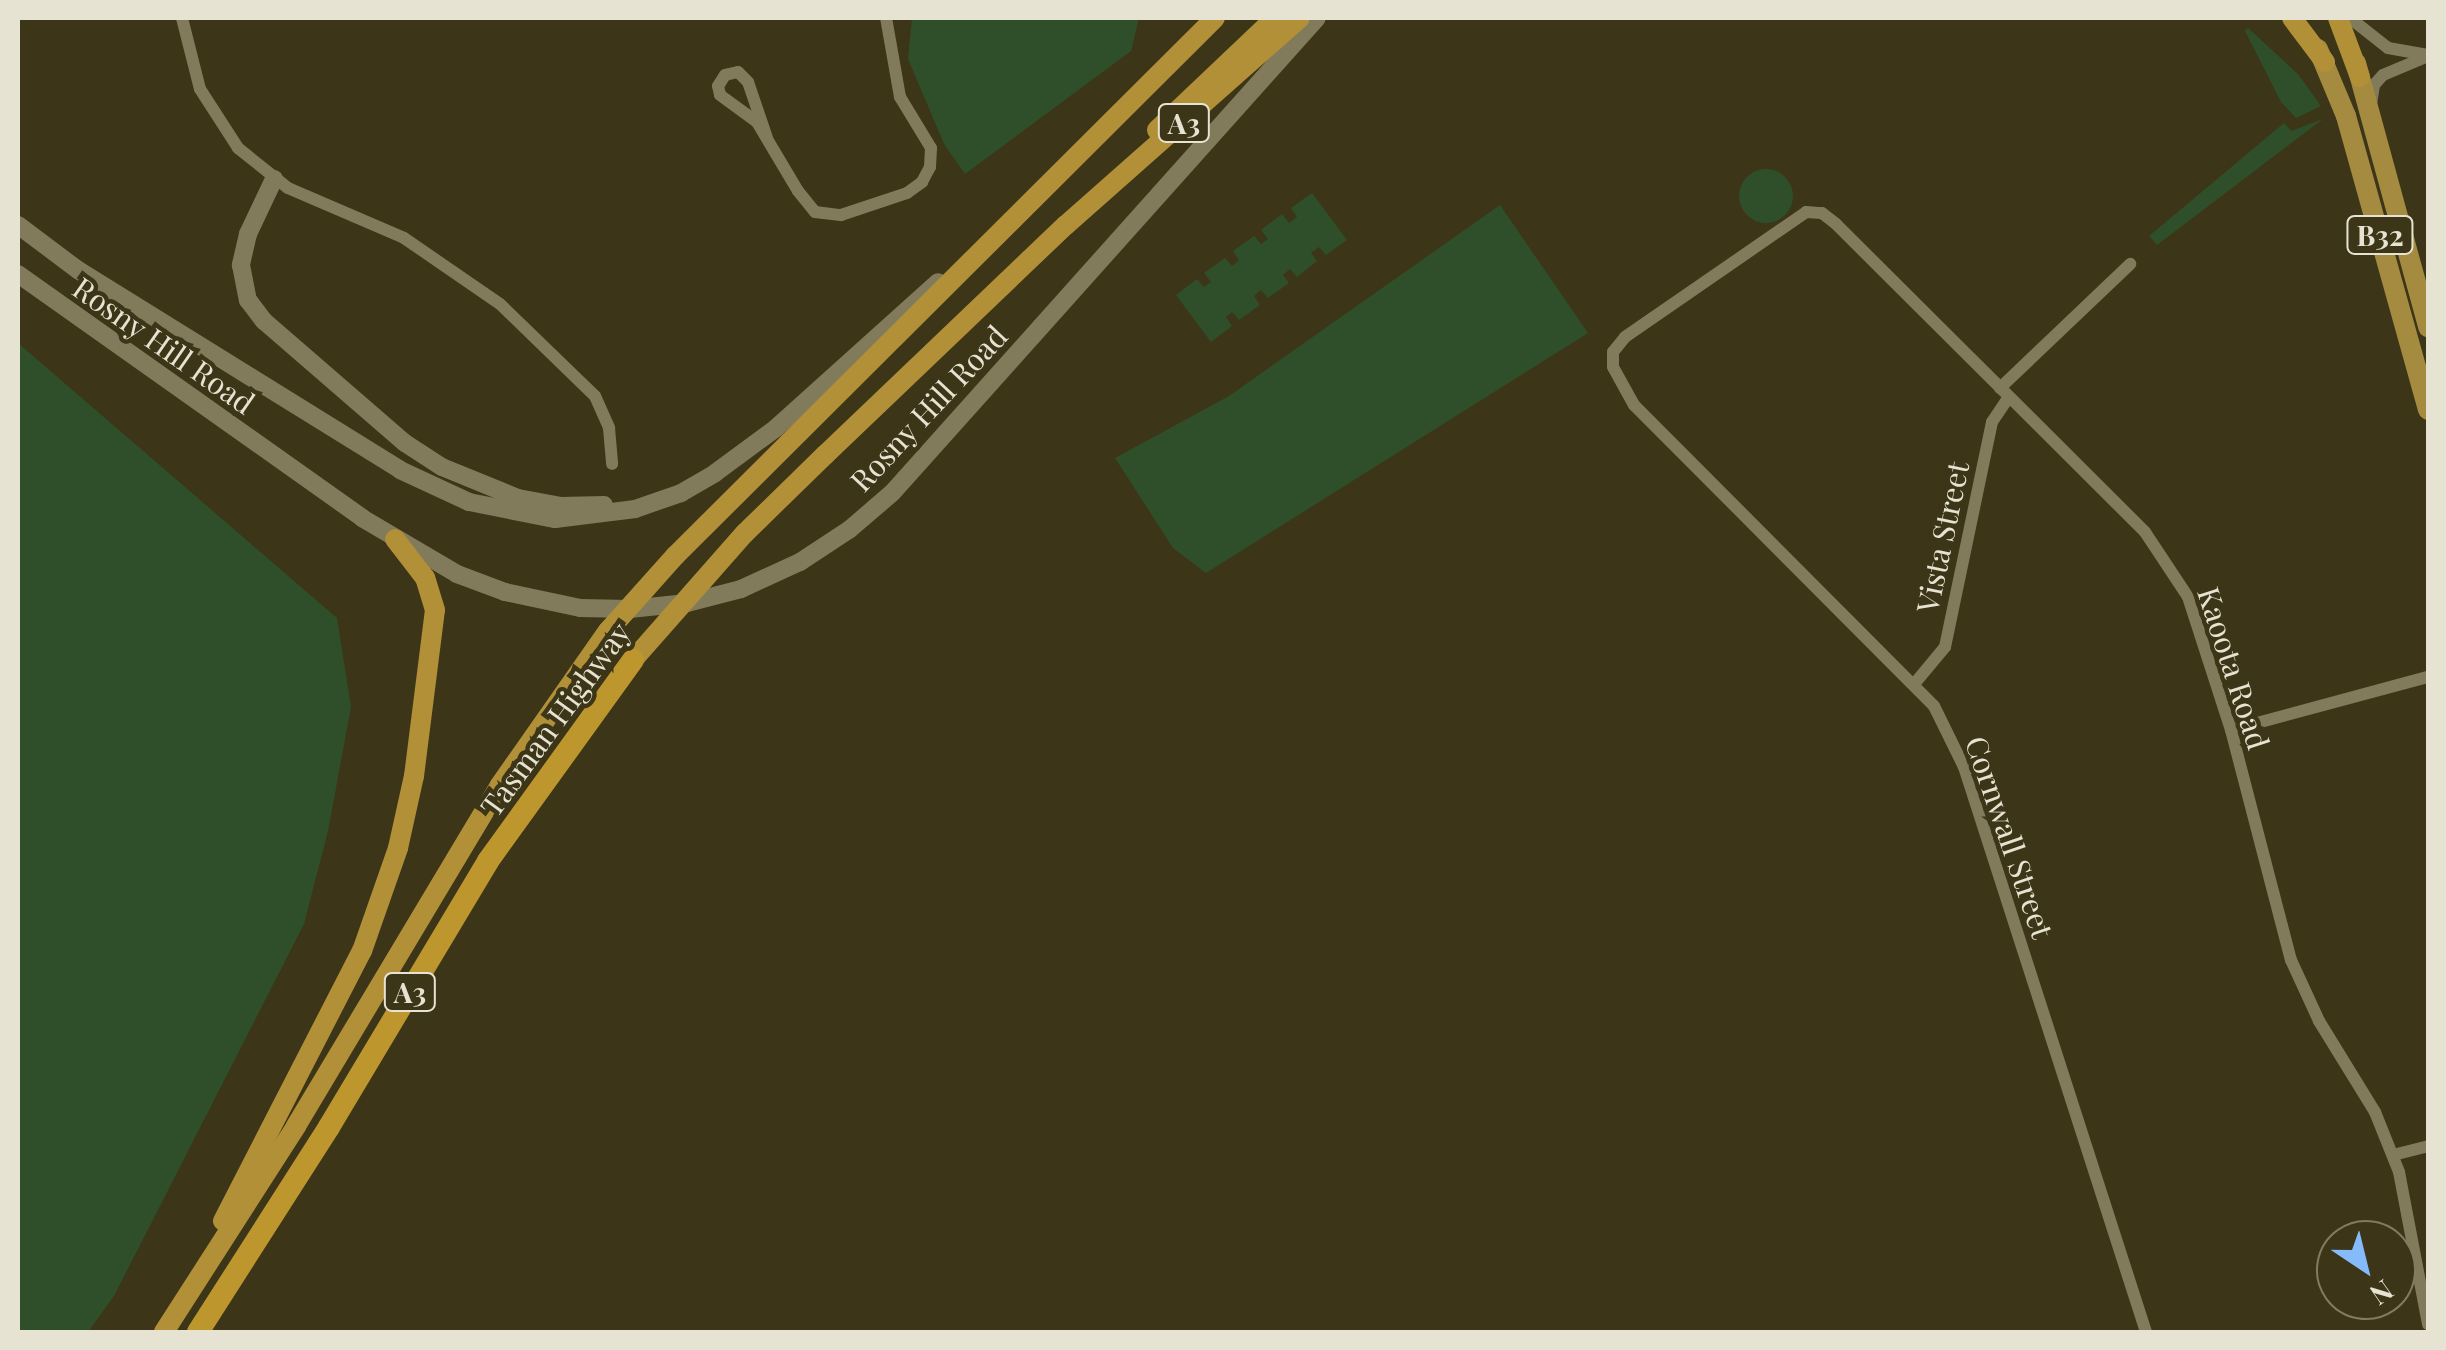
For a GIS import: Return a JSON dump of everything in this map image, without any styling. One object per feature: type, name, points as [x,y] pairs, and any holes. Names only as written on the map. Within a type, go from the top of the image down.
[{"type":"highway","name":"Tasman Highway","points":[[164,1332],[296,1126],[500,785],[580,666],[675,556],[1215,18]]},
{"type":"highway","name":"Tasman Highway","points":[[198,1332],[280,1207],[496,849],[634,660],[745,533],[1066,226],[1275,18]]},
{"type":"highway","name":"Tasman Highway","points":[[1066,226],[1300,18]]},
{"type":"highway","points":[[2292,18],[2325,62]]},
{"type":"highway","name":"B32","points":[[2344,18],[2360,77]]},
{"type":"highway","points":[[164,1332],[344,989],[382,900],[398,848],[414,776],[435,610],[425,578],[395,538]]},
{"type":"main road","name":"Rosny Hill Road","points":[[18,274],[395,538],[478,584],[580,608],[658,607],[753,585],[826,546],[892,493],[1317,18]]},
{"type":"main road","name":"B32","points":[[2300,18],[2325,62],[2354,142],[2428,410]]},
{"type":"main road","name":"B32","points":[[2360,77],[2428,327]]},
{"type":"main road","points":[[274,179],[243,252],[241,276],[248,300],[264,321],[420,454],[492,490],[561,506],[631,502],[715,473]]},
{"type":"main road","name":"Rosny Hill Road","points":[[18,226],[78,270],[400,470],[469,502],[525,516],[607,516],[666,500],[715,473]]},
{"type":"main road","name":"Tasman Highway","points":[[715,473],[776,428],[945,276],[968,263]]},
{"type":"street","points":[[182,18],[192,70],[212,112],[238,148],[274,179],[404,238],[463,274],[500,304],[595,396],[610,428],[612,464]]},
{"type":"street","points":[[767,138],[748,82],[738,72],[725,76],[720,82],[720,95],[752,118],[798,191],[820,215],[841,215],[898,197],[922,182],[930,167],[930,148],[900,97],[886,18]]},
{"type":"street","points":[[2344,18],[2388,48],[2428,55]]},
{"type":"street","points":[[2371,118],[2372,93],[2378,79],[2428,55]]},
{"type":"street","name":"Kaoota Road","points":[[1613,352],[1636,328],[1710,276],[1801,214],[1817,211],[1851,238],[2145,532],[2170,566],[2202,631],[2302,989],[2376,1112],[2393,1154],[2428,1324]]},
{"type":"street","points":[[2004,393],[2130,264]]},
{"type":"street","name":"Cornwall Street","points":[[1613,352],[1619,384],[1634,404],[1915,682],[1934,706],[1964,767],[2146,1332]]},
{"type":"street","name":"Vista Street","points":[[1915,682],[1945,647],[1992,422],[2004,393]]},
{"type":"street","points":[[2230,730],[2428,678]]},
{"type":"street","points":[[2393,1154],[2428,1146]]},
{"type":"green space","points":[[912,18],[1139,18],[1131,51],[965,174],[944,144],[908,59]]},
{"type":"green space","points":[[2248,28],[2298,74],[2321,106],[2296,118],[2281,102],[2245,31]]},
{"type":"green space","points":[[2323,119],[2157,245],[2149,236],[2284,123],[2291,131]]},
{"type":"green space","points":[[1766,169],[1785,177],[1793,196],[1785,215],[1766,223],[1747,215],[1739,196],[1747,177]]},
{"type":"green space","points":[[1312,193],[1347,240],[1326,255],[1319,247],[1311,253],[1317,261],[1297,277],[1290,269],[1283,275],[1289,283],[1268,298],[1261,290],[1254,296],[1260,305],[1239,320],[1232,312],[1226,317],[1232,326],[1211,342],[1176,295],[1197,279],[1204,287],[1211,282],[1204,273],[1225,258],[1232,266],[1239,260],[1233,251],[1254,236],[1261,244],[1268,239],[1261,230],[1282,214],[1289,223],[1297,217],[1291,208]]},
{"type":"green space","points":[[1500,205],[1588,333],[1206,573],[1173,548],[1115,458],[1229,396]]},
{"type":"green space","points":[[18,343],[337,618],[351,707],[328,831],[304,924],[114,1296],[88,1332],[18,1332]]}]
